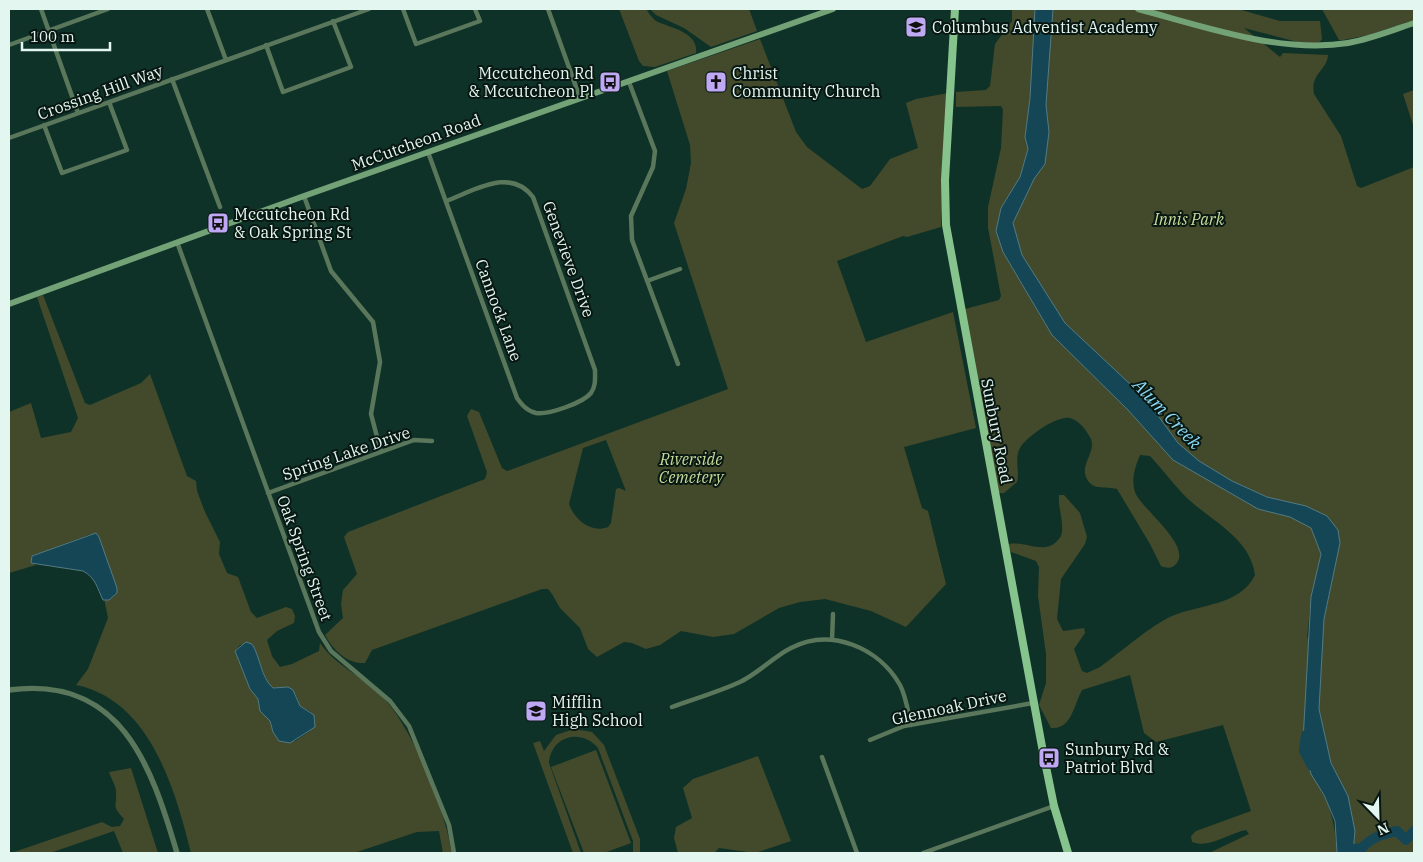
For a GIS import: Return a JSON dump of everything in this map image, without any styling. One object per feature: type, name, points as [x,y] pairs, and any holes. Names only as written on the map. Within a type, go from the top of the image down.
[{"type":"main road","name":"McCutcheon Road","points":[[9,304],[304,196],[833,9]]},
{"type":"main road","name":"Sunbury Road","points":[[955,9],[945,180],[946,225],[1054,806],[1068,853]]},
{"type":"main road","points":[[1138,9],[1280,44],[1315,46],[1367,39],[1414,23]]},
{"type":"street","points":[[41,9],[78,113]]},
{"type":"street","points":[[9,44],[108,9]]},
{"type":"street","points":[[207,9],[226,60]]},
{"type":"street","name":"Crossing Hill Way","points":[[9,138],[369,9]]},
{"type":"street","points":[[403,9],[416,44],[480,21],[475,9]]},
{"type":"street","points":[[548,9],[580,98]]},
{"type":"street","points":[[266,46],[283,92],[350,66],[333,21]]},
{"type":"street","points":[[172,79],[220,207]]},
{"type":"street","points":[[628,82],[655,151],[653,167],[631,216],[632,240],[678,364]]},
{"type":"street","points":[[44,125],[62,173],[126,150],[109,102]]},
{"type":"street","name":"Cannock Lane","points":[[428,152],[517,398],[524,408],[547,413],[581,401],[590,393]]},
{"type":"street","name":"Genevieve Drive","points":[[446,201],[500,182],[513,181],[525,187],[533,197],[595,370],[595,382],[590,393]]},
{"type":"street","points":[[304,196],[331,271],[373,322],[380,362],[371,414],[381,452]]},
{"type":"street","name":"Oak Spring Street","points":[[177,242],[319,632],[331,650],[390,701],[409,726],[449,825],[454,853]]},
{"type":"street","points":[[647,281],[680,269]]},
{"type":"street","name":"Spring Lake Drive","points":[[268,493],[414,440],[432,441]]},
{"type":"street","points":[[832,614],[832,640]]},
{"type":"street","points":[[672,707],[740,681],[792,647],[820,640],[843,640],[874,654],[888,668],[901,686],[911,725]]},
{"type":"street","points":[[9,690],[38,688],[63,692],[96,706],[122,727],[142,757],[149,772],[177,853]]},
{"type":"street","name":"Glennoak Drive","points":[[870,740],[911,725],[1034,703]]},
{"type":"street","points":[[822,757],[857,853]]},
{"type":"street","points":[[922,853],[1054,806]]},
{"type":"green space","points":[[619,9],[646,9],[656,21],[688,35],[696,46],[696,53],[655,67],[643,66],[639,61]]},
{"type":"green space","points":[[650,9],[749,9],[757,31],[711,47],[684,28],[656,15]]},
{"type":"green space","name":"Innis Park","points":[[1012,9],[1238,9],[1280,21],[1320,21],[1322,39],[1319,43],[1301,43],[1244,28],[1280,57],[1283,53],[1328,55],[1325,65],[1314,81],[1314,94],[1341,136],[1357,186],[1361,188],[1414,167],[1414,853],[1341,853],[1336,810],[1311,774],[1323,794],[1330,812],[1337,853],[1209,853],[1249,834],[1246,830],[1205,844],[1192,842],[1191,836],[1196,831],[1251,811],[1223,725],[1156,742],[1144,733],[1130,675],[1082,690],[1068,721],[1058,728],[1051,728],[1039,705],[1046,683],[1046,654],[1038,596],[1039,567],[1036,561],[1011,552],[1008,547],[1009,544],[1015,544],[1046,547],[1057,541],[1062,531],[1059,495],[1064,495],[1080,513],[1087,537],[1085,544],[1061,579],[1057,619],[1063,631],[1084,628],[1085,633],[1074,649],[1082,671],[1087,673],[1100,667],[1163,620],[1183,612],[1218,603],[1240,593],[1255,575],[1251,561],[1237,539],[1183,494],[1150,456],[1140,455],[1134,473],[1135,492],[1178,548],[1179,557],[1175,565],[1168,568],[1161,566],[1117,489],[1096,487],[1087,479],[1085,469],[1092,444],[1091,439],[1080,423],[1070,418],[1050,423],[1023,443],[1017,456],[1017,482],[1004,493],[999,493],[961,310],[999,300],[1001,296],[988,228],[988,207],[1001,148],[1003,110],[1001,106],[956,107],[956,92],[986,90],[990,86],[995,44],[1012,21]],"holes":[[[1033,71],[1041,136],[1009,219],[1011,255],[1102,375],[1173,460],[1128,410],[1052,335],[1003,252],[996,231],[1001,208],[1020,177],[1028,149],[1025,137]],[[1315,538],[1334,570],[1327,606],[1323,608],[1307,639],[1311,597],[1321,554]]]},
{"type":"green space","points":[[1322,9],[1414,9],[1414,20],[1369,35],[1339,40]]},
{"type":"green space","name":"Riverside Cemetery","points":[[760,39],[796,132],[807,147],[862,189],[870,186],[890,159],[918,148],[906,103],[916,99],[948,93],[941,227],[907,237],[903,236],[837,261],[866,342],[953,312],[976,428],[904,447],[922,508],[928,511],[946,584],[906,627],[871,611],[825,599],[800,602],[779,608],[734,634],[713,637],[681,631],[660,645],[646,649],[624,642],[597,657],[588,649],[580,628],[560,608],[548,589],[542,589],[372,650],[365,663],[358,663],[347,659],[337,651],[325,635],[343,618],[341,604],[343,590],[357,574],[344,537],[348,532],[485,479],[487,472],[467,416],[471,409],[479,412],[502,468],[507,471],[728,389],[674,223],[686,189],[691,163],[690,145],[667,71]],"holes":[[[606,440],[626,491],[619,488],[616,489],[611,523],[608,527],[602,529],[590,527],[579,520],[569,504],[583,448]]]},
{"type":"green space","points":[[1414,90],[1414,128],[1403,94]]},
{"type":"green space","points":[[43,295],[85,403],[90,405],[141,383],[150,374],[187,476],[196,481],[197,491],[205,512],[220,542],[219,554],[227,573],[238,577],[251,612],[257,618],[286,607],[292,609],[295,616],[294,623],[277,631],[267,640],[272,656],[280,667],[292,664],[319,651],[320,643],[341,665],[381,695],[393,709],[404,727],[426,769],[435,792],[452,853],[443,853],[439,831],[417,832],[354,853],[191,853],[177,802],[167,776],[141,728],[123,709],[102,694],[76,685],[88,669],[108,618],[91,534],[32,556],[31,563],[36,565],[9,573],[9,412],[31,403],[41,438],[71,432],[78,418],[37,297]],"holes":[[[252,644],[268,684],[273,688],[288,687],[296,695],[300,706],[311,712],[310,731],[295,741],[273,732],[270,721],[260,711],[258,699],[250,689],[235,651],[240,645]]]},
{"type":"green space","points":[[574,729],[592,732],[604,745],[640,839],[640,853],[633,853],[633,841],[598,748],[583,738],[576,737],[561,741],[555,746],[549,763],[581,853],[573,853],[533,743],[540,741],[544,751],[556,735]]},
{"type":"green space","points":[[596,750],[631,843],[604,853],[584,853],[551,767]]},
{"type":"green space","points":[[758,756],[791,841],[755,853],[719,848],[714,853],[678,853],[674,838],[676,827],[692,818],[683,788],[693,779]]},
{"type":"green space","points":[[131,768],[158,853],[123,853],[114,831],[50,853],[11,853],[102,822],[112,827],[120,826],[124,819],[115,806],[116,790],[109,772]]},
{"type":"water","points":[[1035,9],[1053,9],[1046,105],[1049,132],[1045,164],[1034,179],[1013,223],[1022,255],[1065,323],[1146,399],[1178,443],[1199,461],[1232,481],[1267,497],[1306,506],[1327,516],[1338,530],[1340,543],[1324,619],[1319,709],[1331,763],[1348,796],[1355,831],[1353,853],[1337,853],[1335,821],[1324,795],[1311,774],[1303,741],[1311,597],[1321,554],[1311,528],[1290,517],[1258,509],[1173,460],[1128,410],[1052,335],[1003,252],[996,231],[1001,208],[1020,177],[1028,149],[1025,137],[1030,98]]},
{"type":"water","points":[[96,533],[117,588],[117,593],[109,600],[103,600],[93,580],[83,571],[31,563],[32,556]]},
{"type":"water","points":[[246,642],[252,644],[269,684],[273,688],[288,687],[293,690],[300,706],[314,715],[315,727],[290,743],[279,741],[273,732],[270,721],[260,711],[258,699],[250,689],[235,651]]},
{"type":"waterway","name":"Alum Creek","points":[[1306,735],[1304,751],[1312,766]]},
{"type":"waterway","points":[[1353,849],[1362,848],[1378,836],[1397,831],[1406,840],[1414,831]]},
{"type":"place","name":"Columbus Adventist Academy","points":[[916,27]]},
{"type":"place","name":"Mccutcheon Rd & Mccutcheon Pl","points":[[610,82]]},
{"type":"place","name":"Christ Community Church","points":[[716,82]]},
{"type":"place","name":"Mccutcheon Rd & Oak Spring St","points":[[218,223]]},
{"type":"place","name":"Mifflin High School","points":[[536,711]]},
{"type":"place","name":"Sunbury Rd & Patriot Blvd","points":[[1049,758]]}]
